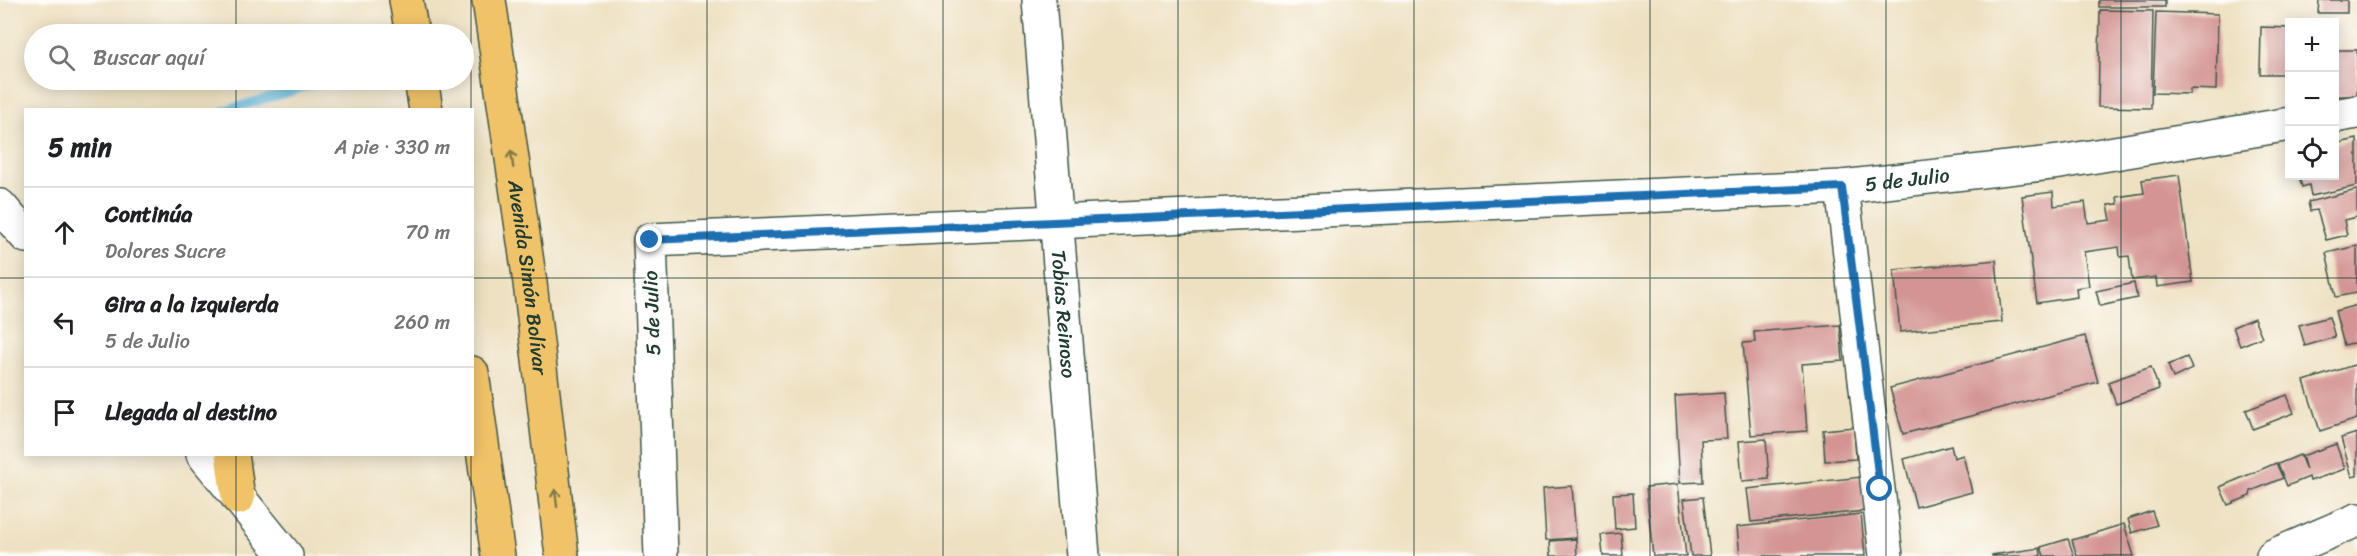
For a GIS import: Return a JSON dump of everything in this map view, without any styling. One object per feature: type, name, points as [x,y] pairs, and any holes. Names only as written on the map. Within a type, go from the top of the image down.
[{"type":"highway","points":[[406,0],[410,24]]},
{"type":"highway","name":"Avenida Simón Bolívar","points":[[489,0],[530,283],[562,556]]},
{"type":"highway","points":[[422,90],[426,108]]},
{"type":"highway","points":[[474,396],[479,453],[498,556]]},
{"type":"highway","points":[[232,456],[238,498]]},
{"type":"street","name":"Tobias Reinoso","points":[[1039,0],[1083,556]]},
{"type":"street","points":[[2339,115],[2357,112]]},
{"type":"street","name":"5 de Julio","points":[[662,556],[650,240],[1058,220],[1842,187],[2060,162],[2285,125]]},
{"type":"street","points":[[1842,187],[1886,556]]},
{"type":"street","points":[[0,206],[24,234]]},
{"type":"street","points":[[205,456],[286,556]]},
{"type":"street","points":[[2273,556],[2357,520]]},
{"type":"building","points":[[2099,0],[2165,0],[2165,7],[2099,7]]},
{"type":"building","points":[[2319,0],[2347,0],[2347,13],[2318,13]]},
{"type":"building","points":[[2100,10],[2153,11],[2151,108],[2098,107]]},
{"type":"building","points":[[2156,12],[2218,14],[2216,90],[2190,89],[2190,94],[2153,93]]},
{"type":"building","points":[[2261,27],[2285,28],[2285,74],[2260,74]]},
{"type":"building","points":[[2339,50],[2357,50],[2357,96],[2339,96]]},
{"type":"building","points":[[2357,139],[2357,186],[2311,196],[2309,185],[2302,187],[2300,180],[2339,180],[2339,143]]},
{"type":"building","points":[[2179,175],[2193,282],[2157,287],[2156,277],[2132,280],[2129,256],[2120,257],[2119,247],[2084,252],[2089,286],[2076,288],[2077,297],[2037,303],[2022,196],[2053,192],[2054,206],[2085,202],[2088,223],[2111,220],[2108,205],[2118,204],[2117,197],[2144,193],[2142,180]]},
{"type":"building","points":[[2357,190],[2357,217],[2344,220],[2347,235],[2326,240],[2317,210],[2310,211],[2308,202]]},
{"type":"building","points":[[2357,246],[2357,293],[2336,297],[2326,253]]},
{"type":"building","points":[[1996,260],[2002,322],[1900,332],[1894,270]]},
{"type":"building","points":[[2134,283],[2137,298],[2100,306],[2096,291]]},
{"type":"building","points":[[2357,305],[2357,342],[2344,345],[2335,311]]},
{"type":"building","points":[[2329,317],[2335,337],[2305,346],[2299,325]]},
{"type":"building","points":[[2254,318],[2262,337],[2240,346],[2233,327]]},
{"type":"building","points":[[1840,325],[1843,361],[1802,364],[1807,431],[1751,435],[1743,343],[1755,342],[1754,332]]},
{"type":"building","points":[[2085,336],[2098,382],[1903,434],[1890,388]]},
{"type":"building","points":[[2187,357],[2192,369],[2173,378],[2168,365]]},
{"type":"building","points":[[2357,364],[2357,419],[2320,431],[2304,381]]},
{"type":"building","points":[[2151,367],[2159,389],[2116,404],[2108,382]]},
{"type":"building","points":[[1724,393],[1727,439],[1701,440],[1703,482],[1680,483],[1675,396]]},
{"type":"building","points":[[2287,395],[2294,413],[2253,429],[2246,410]]},
{"type":"building","points":[[1854,427],[1856,459],[1825,461],[1823,430]]},
{"type":"building","points":[[2357,433],[2357,476],[2352,477],[2341,438]]},
{"type":"building","points":[[1766,439],[1769,479],[1742,481],[1739,441]]},
{"type":"building","points":[[2336,444],[2345,469],[2310,481],[2309,477],[2287,486],[2278,464],[2300,455],[2306,470],[2302,456]]},
{"type":"building","points":[[1951,446],[1954,458],[1963,455],[1972,492],[1916,507],[1904,459]]},
{"type":"building","points":[[2276,463],[2283,478],[2251,491],[2250,496],[2228,505],[2220,487]]},
{"type":"building","points":[[1862,477],[1865,511],[1751,522],[1747,489]]},
{"type":"building","points":[[1678,484],[1686,556],[1653,556],[1646,487]]},
{"type":"building","points":[[1572,486],[1576,538],[1546,540],[1543,488]]},
{"type":"building","points":[[1633,493],[1635,527],[1615,529],[1613,494]]},
{"type":"building","points":[[1703,497],[1710,556],[1691,556],[1684,499]]},
{"type":"building","points":[[2152,511],[2157,525],[2132,533],[2128,519]]},
{"type":"building","points":[[1861,514],[1865,556],[1740,556],[1737,527]]},
{"type":"building","points":[[2124,524],[2134,556],[2077,556],[2072,540]]},
{"type":"building","points":[[1621,533],[1623,556],[1603,556],[1601,535]]},
{"type":"building","points":[[1576,539],[1577,556],[1551,556],[1550,541]]},
{"type":"building","points":[[2068,539],[2074,556],[2044,556],[2041,547]]},
{"type":"building","points":[[2040,548],[2041,556],[1992,556],[1992,555]]},
{"type":"waterway","points":[[233,108],[296,90]]},
{"type":"route","points":[[650,240],[1058,220],[1842,187],[1880,489]]}]
